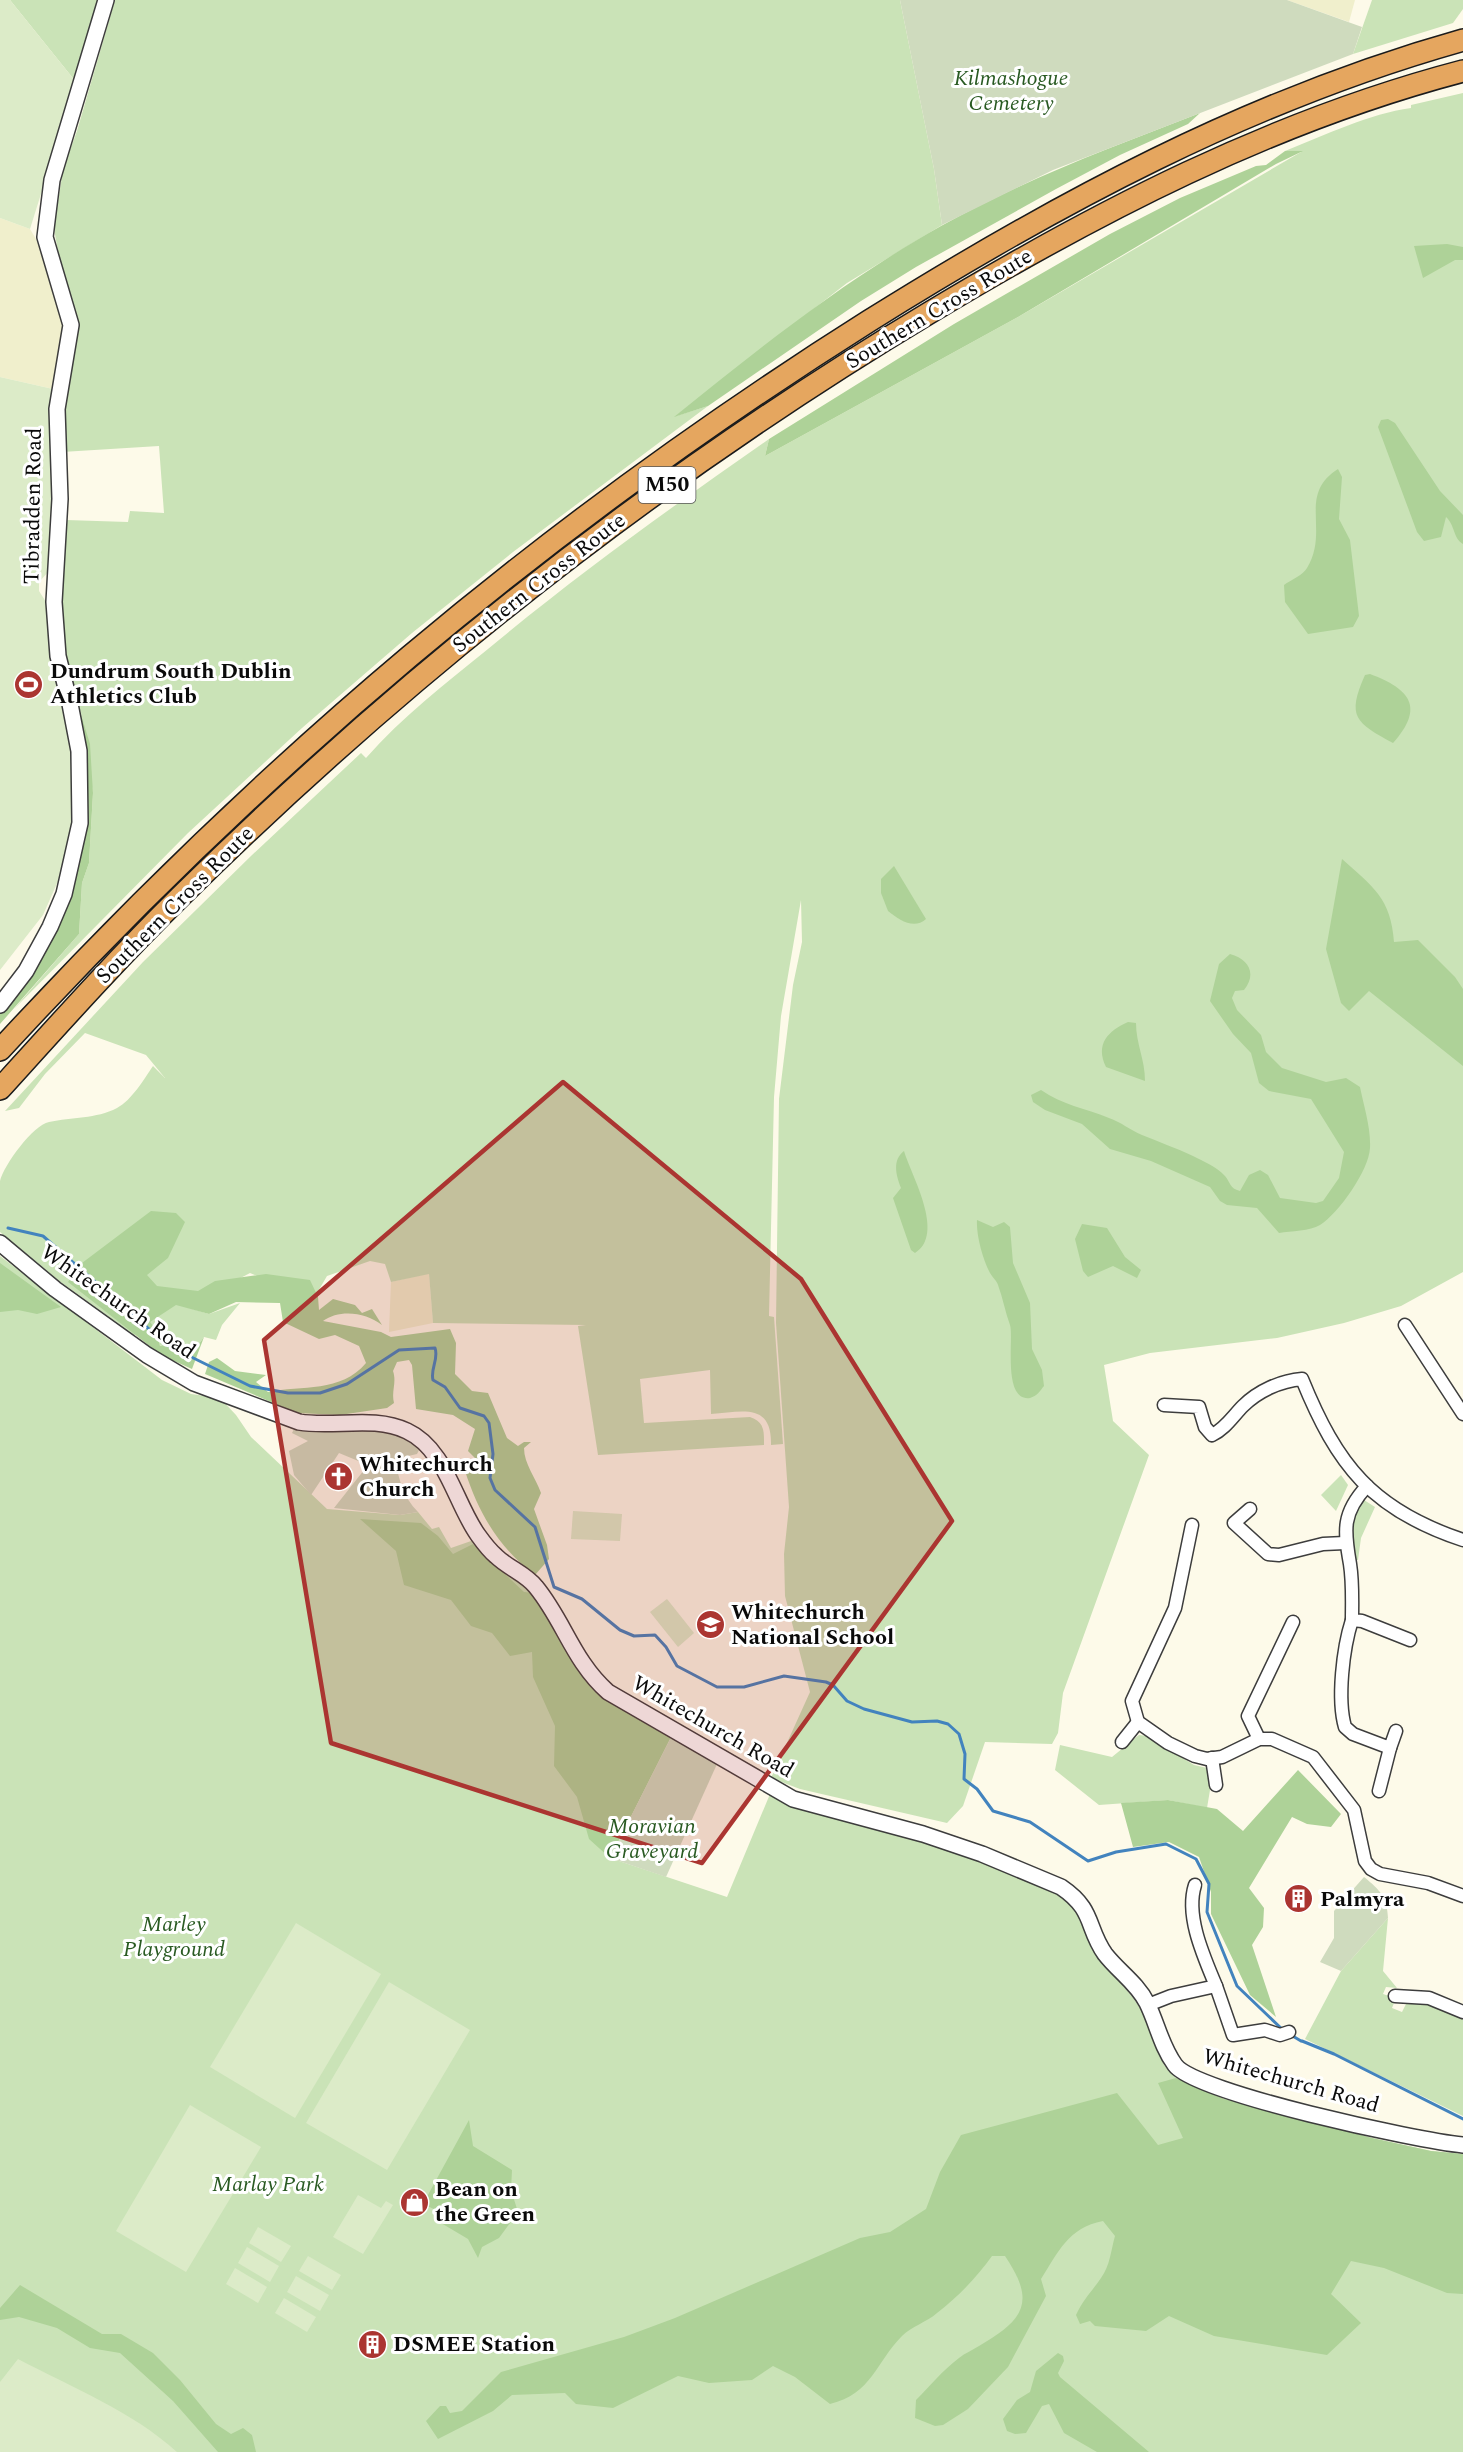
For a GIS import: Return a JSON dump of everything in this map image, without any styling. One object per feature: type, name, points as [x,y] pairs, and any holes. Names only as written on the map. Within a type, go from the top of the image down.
[{"type":"highway","name":"Southern Cross Route","points":[[0,1050],[122,920],[208,835],[301,749],[451,620],[652,465],[760,391],[938,278],[1113,180],[1201,135],[1324,84],[1463,40]]},
{"type":"highway","name":"Southern Cross Route","points":[[0,1089],[99,980],[180,898],[353,735],[460,644],[565,561],[706,457],[830,374],[924,316],[1004,268],[1144,194],[1234,149],[1324,113],[1388,91],[1463,71]]},
{"type":"street","name":"Tibradden Road","points":[[0,1005],[26,971],[50,927],[64,894],[80,823],[79,751],[58,656],[54,602],[60,499],[57,409],[71,325],[45,237],[52,180],[106,0]]},
{"type":"street","name":"Whitechurch Road","points":[[0,1243],[55,1289],[147,1355],[194,1383],[299,1422],[386,1425],[407,1431],[422,1440],[433,1452],[477,1534],[496,1556],[535,1586],[578,1658],[593,1679],[608,1692],[793,1799],[923,1833],[982,1854],[1060,1887],[1072,1895],[1087,1912],[1104,1953],[1133,1983],[1148,2005],[1171,2059],[1177,2068],[1194,2079],[1224,2091],[1362,2127],[1463,2145]]},
{"type":"street","points":[[1405,1325],[1461,1407]]},
{"type":"street","points":[[1164,1406],[1199,1407],[1204,1427],[1212,1435],[1219,1432],[1244,1404],[1257,1395],[1292,1380],[1302,1379],[1323,1430],[1350,1470],[1405,1515],[1463,1540]]},
{"type":"street","points":[[1367,1486],[1350,1507],[1345,1543],[1350,1565],[1352,1620],[1345,1653],[1341,1708],[1345,1727],[1353,1734],[1390,1748]]},
{"type":"street","points":[[1250,1509],[1234,1523],[1268,1554],[1279,1555],[1323,1544],[1345,1543]]},
{"type":"street","points":[[1192,1526],[1175,1608],[1132,1701],[1138,1722],[1168,1743],[1195,1756],[1212,1758],[1231,1754],[1259,1739],[1272,1739],[1298,1748],[1313,1757],[1328,1773],[1354,1810],[1365,1861],[1371,1869],[1380,1875],[1428,1883],[1463,1896]]},
{"type":"street","points":[[1352,1620],[1362,1621],[1410,1640]]},
{"type":"street","points":[[1259,1739],[1248,1716],[1293,1622]]},
{"type":"street","points":[[1122,1742],[1138,1722]]},
{"type":"street","points":[[1379,1791],[1396,1731]]},
{"type":"street","points":[[1212,1758],[1216,1785]]},
{"type":"street","points":[[1195,1885],[1190,1898],[1202,1954],[1233,2035],[1265,2030],[1288,2033]]},
{"type":"street","points":[[1148,2005],[1172,1996],[1216,1986]]},
{"type":"street","points":[[1395,1996],[1429,1998],[1463,2012]]},
{"type":"highlighted area","points":[[563,1082],[801,1279],[952,1521],[702,1863],[331,1743],[264,1340]]},
{"type":"green space","points":[[0,0],[10,0],[76,82],[30,229],[0,218]]},
{"type":"green space","points":[[10,0],[101,0],[76,82]]},
{"type":"green space","points":[[115,0],[900,0],[934,169],[942,225],[847,283],[676,416],[708,406],[513,552],[412,633],[302,728],[188,833],[14,1009],[79,934],[82,883],[89,863],[93,793],[81,713],[64,662],[60,606],[66,520],[128,522],[130,511],[164,513],[159,446],[62,452],[66,376],[74,340],[54,229],[63,169],[77,131]]},
{"type":"green space","name":"Kilmashogue Cemetery","points":[[900,0],[1287,0],[1362,27],[1353,54],[1053,170],[942,225],[934,169]]},
{"type":"green space","points":[[1287,0],[1355,0],[1349,22]]},
{"type":"green space","points":[[1372,0],[1463,0],[1463,9],[1453,23],[1353,54]]},
{"type":"green space","points":[[1463,93],[1463,1272],[1401,1306],[1344,1323],[1277,1338],[1150,1353],[1104,1365],[1113,1421],[1149,1455],[1063,1693],[1058,1733],[1052,1744],[985,1742],[963,1806],[947,1823],[800,1789],[771,1778],[810,1692],[785,1596],[784,1554],[789,1507],[776,1323],[779,1099],[793,985],[802,942],[801,900],[781,1016],[774,1097],[769,1316],[774,1317],[783,1444],[771,1445],[770,1431],[761,1416],[744,1412],[711,1414],[710,1370],[640,1379],[644,1423],[750,1417],[761,1425],[764,1432],[764,1445],[598,1455],[578,1326],[586,1325],[433,1323],[429,1274],[391,1282],[385,1264],[370,1261],[327,1276],[313,1300],[250,1273],[186,1307],[209,1314],[240,1303],[222,1325],[216,1340],[204,1337],[196,1348],[173,1342],[160,1346],[157,1331],[153,1325],[134,1335],[58,1280],[0,1232],[0,1181],[13,1156],[35,1130],[49,1122],[92,1116],[117,1108],[133,1095],[153,1066],[165,1078],[146,1055],[85,1033],[45,1074],[19,1108],[5,1111],[143,962],[252,855],[361,753],[366,758],[424,701],[556,594],[769,439],[765,456],[1018,317],[1301,152],[1285,151],[1364,120],[1411,108],[1411,105]]},
{"type":"green space","points":[[1200,113],[1188,124],[1120,155],[916,267],[861,301],[708,406],[674,417],[771,340],[837,292],[941,226],[1036,179]]},
{"type":"green space","points":[[1285,151],[1303,151],[1276,164],[1018,317],[765,456],[769,439],[954,324],[1110,234],[1180,198],[1256,166],[1266,165]]},
{"type":"green space","points":[[0,218],[30,229],[43,251],[65,325],[53,389],[0,377]]},
{"type":"green space","points":[[1447,244],[1463,247],[1463,260],[1455,260],[1423,278],[1414,246]]},
{"type":"green space","name":"Dundrum South Dublin Athletics Club","points":[[0,377],[53,389],[49,432],[54,474],[49,571],[39,582],[39,591],[48,605],[52,662],[72,741],[74,826],[66,863],[43,915],[0,970]]},
{"type":"green space","points":[[1388,419],[1395,423],[1440,491],[1463,515],[1463,544],[1457,538],[1446,517],[1441,537],[1424,541],[1417,532],[1378,427],[1381,420]]},
{"type":"green space","points":[[1338,469],[1342,477],[1339,519],[1350,540],[1359,616],[1353,627],[1308,634],[1285,602],[1284,585],[1307,568],[1316,540],[1316,502],[1319,490],[1326,479]]},
{"type":"green space","points":[[1370,674],[1395,686],[1409,701],[1409,719],[1393,743],[1370,730],[1358,717],[1356,701],[1359,689],[1365,675]]},
{"type":"green space","points":[[70,679],[90,744],[93,793],[89,863],[82,883],[79,934],[0,1024],[0,1011],[12,999],[83,835],[87,806],[84,757]]},
{"type":"green space","points":[[1342,859],[1378,894],[1389,914],[1394,942],[1418,940],[1455,977],[1463,989],[1463,1066],[1369,991],[1349,1011],[1341,1003],[1326,949]]},
{"type":"green space","points":[[894,866],[926,919],[917,924],[897,918],[888,911],[881,893],[881,879]]},
{"type":"green space","points":[[1230,954],[1242,959],[1250,973],[1244,990],[1235,991],[1232,998],[1237,1010],[1261,1035],[1266,1052],[1282,1068],[1326,1082],[1346,1078],[1360,1087],[1369,1133],[1368,1157],[1359,1179],[1336,1211],[1320,1225],[1311,1228],[1279,1233],[1257,1208],[1227,1205],[1220,1201],[1210,1187],[1151,1161],[1110,1149],[1082,1124],[1045,1110],[1033,1102],[1031,1095],[1041,1090],[1065,1103],[1113,1120],[1210,1164],[1225,1176],[1236,1190],[1240,1191],[1249,1175],[1260,1170],[1268,1175],[1280,1198],[1316,1203],[1323,1201],[1339,1178],[1344,1152],[1311,1099],[1269,1091],[1259,1083],[1251,1053],[1233,1034],[1210,1001],[1219,964]]},
{"type":"green space","points":[[1128,1022],[1136,1023],[1145,1081],[1106,1067],[1103,1059],[1105,1039]]},
{"type":"green space","points":[[904,1151],[919,1189],[927,1219],[924,1244],[915,1253],[911,1250],[893,1198],[901,1188],[896,1163]]},
{"type":"green space","points":[[151,1211],[176,1213],[185,1222],[168,1258],[147,1275],[157,1286],[198,1291],[215,1281],[266,1274],[310,1280],[318,1297],[319,1310],[333,1299],[355,1305],[362,1313],[372,1309],[382,1325],[368,1317],[352,1314],[337,1315],[323,1321],[381,1332],[391,1337],[450,1329],[456,1343],[455,1374],[472,1391],[488,1393],[507,1438],[518,1446],[524,1442],[531,1442],[524,1448],[528,1465],[541,1493],[534,1509],[547,1545],[549,1559],[535,1575],[522,1565],[501,1542],[477,1502],[465,1471],[475,1458],[468,1451],[475,1429],[453,1415],[416,1409],[412,1365],[409,1360],[397,1362],[393,1371],[394,1403],[387,1408],[340,1415],[297,1413],[205,1374],[209,1362],[217,1358],[235,1371],[266,1375],[256,1382],[268,1392],[333,1384],[345,1379],[356,1373],[366,1363],[359,1346],[335,1335],[319,1339],[283,1322],[280,1303],[236,1302],[209,1314],[176,1305],[150,1322],[157,1331],[160,1346],[173,1342],[196,1348],[204,1337],[192,1369],[161,1355],[68,1282],[82,1263]]},
{"type":"green space","points":[[977,1220],[993,1227],[1004,1222],[1010,1227],[1013,1263],[1030,1303],[1032,1349],[1042,1370],[1044,1386],[1030,1398],[1021,1397],[1012,1380],[1010,1325],[997,1284],[983,1254]]},
{"type":"green space","points":[[1082,1224],[1107,1228],[1125,1257],[1141,1270],[1137,1278],[1113,1266],[1088,1277],[1083,1271],[1075,1239]]},
{"type":"green space","points":[[0,1256],[162,1380],[191,1394],[220,1398],[236,1415],[251,1437],[327,1509],[400,1515],[418,1512],[432,1529],[439,1527],[451,1548],[474,1540],[506,1572],[534,1593],[583,1676],[602,1697],[671,1737],[610,1858],[727,1897],[770,1794],[940,1841],[1046,1887],[1073,1904],[1093,1949],[1134,1999],[1152,2027],[1164,2065],[1176,2078],[1224,2099],[1372,2138],[1431,2151],[1463,2154],[1463,2452],[0,2452]]},
{"type":"green space","points":[[0,1263],[61,1307],[37,1314],[18,1310],[0,1312]]},
{"type":"green space","points":[[429,1273],[433,1323],[389,1332],[391,1282]]},
{"type":"green space","points":[[295,1427],[395,1432],[420,1448],[417,1454],[395,1459],[402,1488],[418,1512],[400,1515],[334,1508],[368,1465],[339,1453],[311,1495],[294,1475],[289,1451],[308,1441],[292,1433]]},
{"type":"green space","points":[[1341,1475],[1348,1485],[1336,1511],[1321,1495]]},
{"type":"green space","points":[[1364,1500],[1375,1507],[1361,1538],[1358,1560],[1353,1560],[1352,1519],[1358,1503]]},
{"type":"green space","points":[[573,1511],[622,1514],[620,1541],[571,1539]]},
{"type":"green space","points":[[360,1519],[421,1523],[438,1536],[453,1554],[473,1544],[524,1592],[534,1593],[583,1676],[602,1697],[671,1737],[610,1858],[589,1839],[577,1797],[554,1766],[555,1726],[533,1677],[532,1652],[510,1656],[492,1633],[471,1626],[451,1600],[404,1585],[396,1551]]},
{"type":"green space","points":[[667,1599],[694,1633],[678,1647],[650,1612]]},
{"type":"green space","points":[[1139,1735],[1147,1736],[1194,1765],[1207,1768],[1210,1790],[1207,1808],[1168,1800],[1099,1805],[1055,1770],[1060,1745],[1112,1757]]},
{"type":"green space","name":"Moravian Graveyard","points":[[671,1737],[717,1764],[666,1877],[610,1858]]},
{"type":"green space","points":[[1298,1770],[1341,1814],[1331,1827],[1307,1824],[1292,1817],[1249,1888],[1264,1908],[1263,1927],[1252,1945],[1276,2017],[1250,1995],[1211,1914],[1211,1892],[1199,1857],[1169,1842],[1133,1847],[1121,1803],[1168,1800],[1217,1809],[1243,1831]]},
{"type":"green space","points":[[1364,1877],[1382,1894],[1388,1918],[1341,1971],[1320,1962],[1334,1938],[1334,1911]]},
{"type":"green space","points":[[1388,1918],[1383,1971],[1397,1988],[1386,1987],[1383,1994],[1389,1996],[1394,2003],[1392,2008],[1402,2012],[1406,2004],[1421,2002],[1435,2005],[1463,2018],[1463,2116],[1305,2039],[1341,1971]]},
{"type":"green space","points":[[296,1923],[381,1974],[295,2118],[210,2067]]},
{"type":"green space","points":[[389,1982],[470,2030],[387,2170],[306,2123]]},
{"type":"green space","points":[[1176,2078],[1224,2099],[1372,2138],[1431,2151],[1463,2154],[1463,2294],[1447,2293],[1384,2268],[1351,2261],[1331,2294],[1361,2323],[1327,2355],[1214,2336],[1169,2316],[1146,2331],[1095,2326],[1090,2321],[1080,2324],[1076,2315],[1104,2273],[1115,2236],[1103,2221],[1081,2229],[1059,2250],[1041,2279],[1046,2296],[1008,2367],[968,2409],[943,2425],[935,2426],[915,2418],[916,2400],[953,2363],[995,2336],[1016,2318],[1023,2298],[1015,2272],[1005,2256],[992,2256],[974,2279],[952,2300],[933,2316],[902,2336],[864,2385],[855,2393],[830,2404],[795,2377],[773,2366],[752,2380],[709,2383],[678,2376],[613,2408],[576,2404],[565,2393],[512,2395],[493,2411],[438,2439],[426,2421],[440,2406],[446,2406],[450,2413],[462,2411],[501,2372],[624,2337],[675,2318],[860,2238],[890,2232],[926,2209],[940,2172],[961,2135],[1117,2093],[1158,2145],[1183,2138],[1158,2083]]},
{"type":"green space","points":[[190,2105],[261,2147],[186,2272],[116,2231]]},
{"type":"green space","points":[[469,2120],[473,2146],[512,2170],[511,2190],[518,2212],[499,2238],[482,2247],[478,2258],[468,2239],[441,2223],[438,2211],[423,2204]]},
{"type":"green space","points":[[358,2195],[381,2208],[386,2201],[393,2205],[363,2254],[333,2237]]},
{"type":"green space","points":[[258,2227],[291,2246],[281,2262],[249,2243]]},
{"type":"green space","points":[[247,2247],[279,2266],[270,2282],[238,2263]]},
{"type":"green space","points":[[308,2256],[341,2275],[332,2290],[299,2271]]},
{"type":"green space","points":[[235,2268],[267,2287],[258,2303],[226,2284]]},
{"type":"green space","points":[[296,2276],[329,2295],[320,2311],[287,2292]]},
{"type":"green space","points":[[20,2285],[102,2334],[121,2334],[153,2353],[180,2380],[216,2424],[231,2434],[243,2428],[252,2435],[256,2452],[218,2452],[173,2401],[120,2353],[90,2348],[57,2328],[19,2317],[0,2320],[0,2308]]},
{"type":"green space","points":[[284,2298],[316,2317],[307,2332],[275,2313]]},
{"type":"green space","points":[[1058,2353],[1063,2356],[1064,2361],[1058,2373],[1060,2377],[1149,2452],[1097,2452],[1064,2433],[1049,2404],[1042,2406],[1026,2433],[1015,2434],[1007,2431],[1003,2419],[1017,2400],[1030,2392],[1036,2371]]},
{"type":"green space","points":[[18,2359],[121,2412],[141,2424],[177,2452],[0,2452],[0,2382]]},
{"type":"waterway","points":[[8,1228],[43,1236],[167,1345],[250,1386],[288,1393],[320,1393],[347,1384],[399,1350],[435,1348],[433,1380],[445,1387],[460,1408],[484,1416],[489,1423],[493,1454],[490,1478],[495,1490],[535,1527],[554,1587],[582,1599],[620,1630],[634,1636],[655,1635],[666,1647],[677,1666],[717,1687],[744,1687],[784,1676],[826,1682],[833,1685],[847,1701],[864,1709],[912,1722],[937,1721],[948,1724],[959,1734],[965,1754],[964,1779],[977,1789],[993,1811],[1030,1822],[1088,1861],[1116,1852],[1166,1844],[1196,1859],[1209,1884],[1207,1912],[1237,1986],[1284,2031]]},
{"type":"waterway","points":[[1291,2035],[1301,2041]]},
{"type":"waterway","points":[[1302,2041],[1334,2054],[1463,2119]]},
{"type":"place","name":"Dundrum South Dublin Athletics Club","points":[[29,684]]},
{"type":"place","name":"Whitechurch Church","points":[[338,1477]]},
{"type":"place","name":"Whitechurch National School","points":[[710,1625]]},
{"type":"place","name":"Palmyra","points":[[1299,1899]]},
{"type":"place","name":"Bean on the Green","points":[[414,2202]]},
{"type":"place","name":"DSMEE Station","points":[[372,2344]]},
{"type":"park label","name":"Marley Playground","points":[[174,1937]]},
{"type":"park label","name":"Marlay Park","points":[[268,2184]]}]
